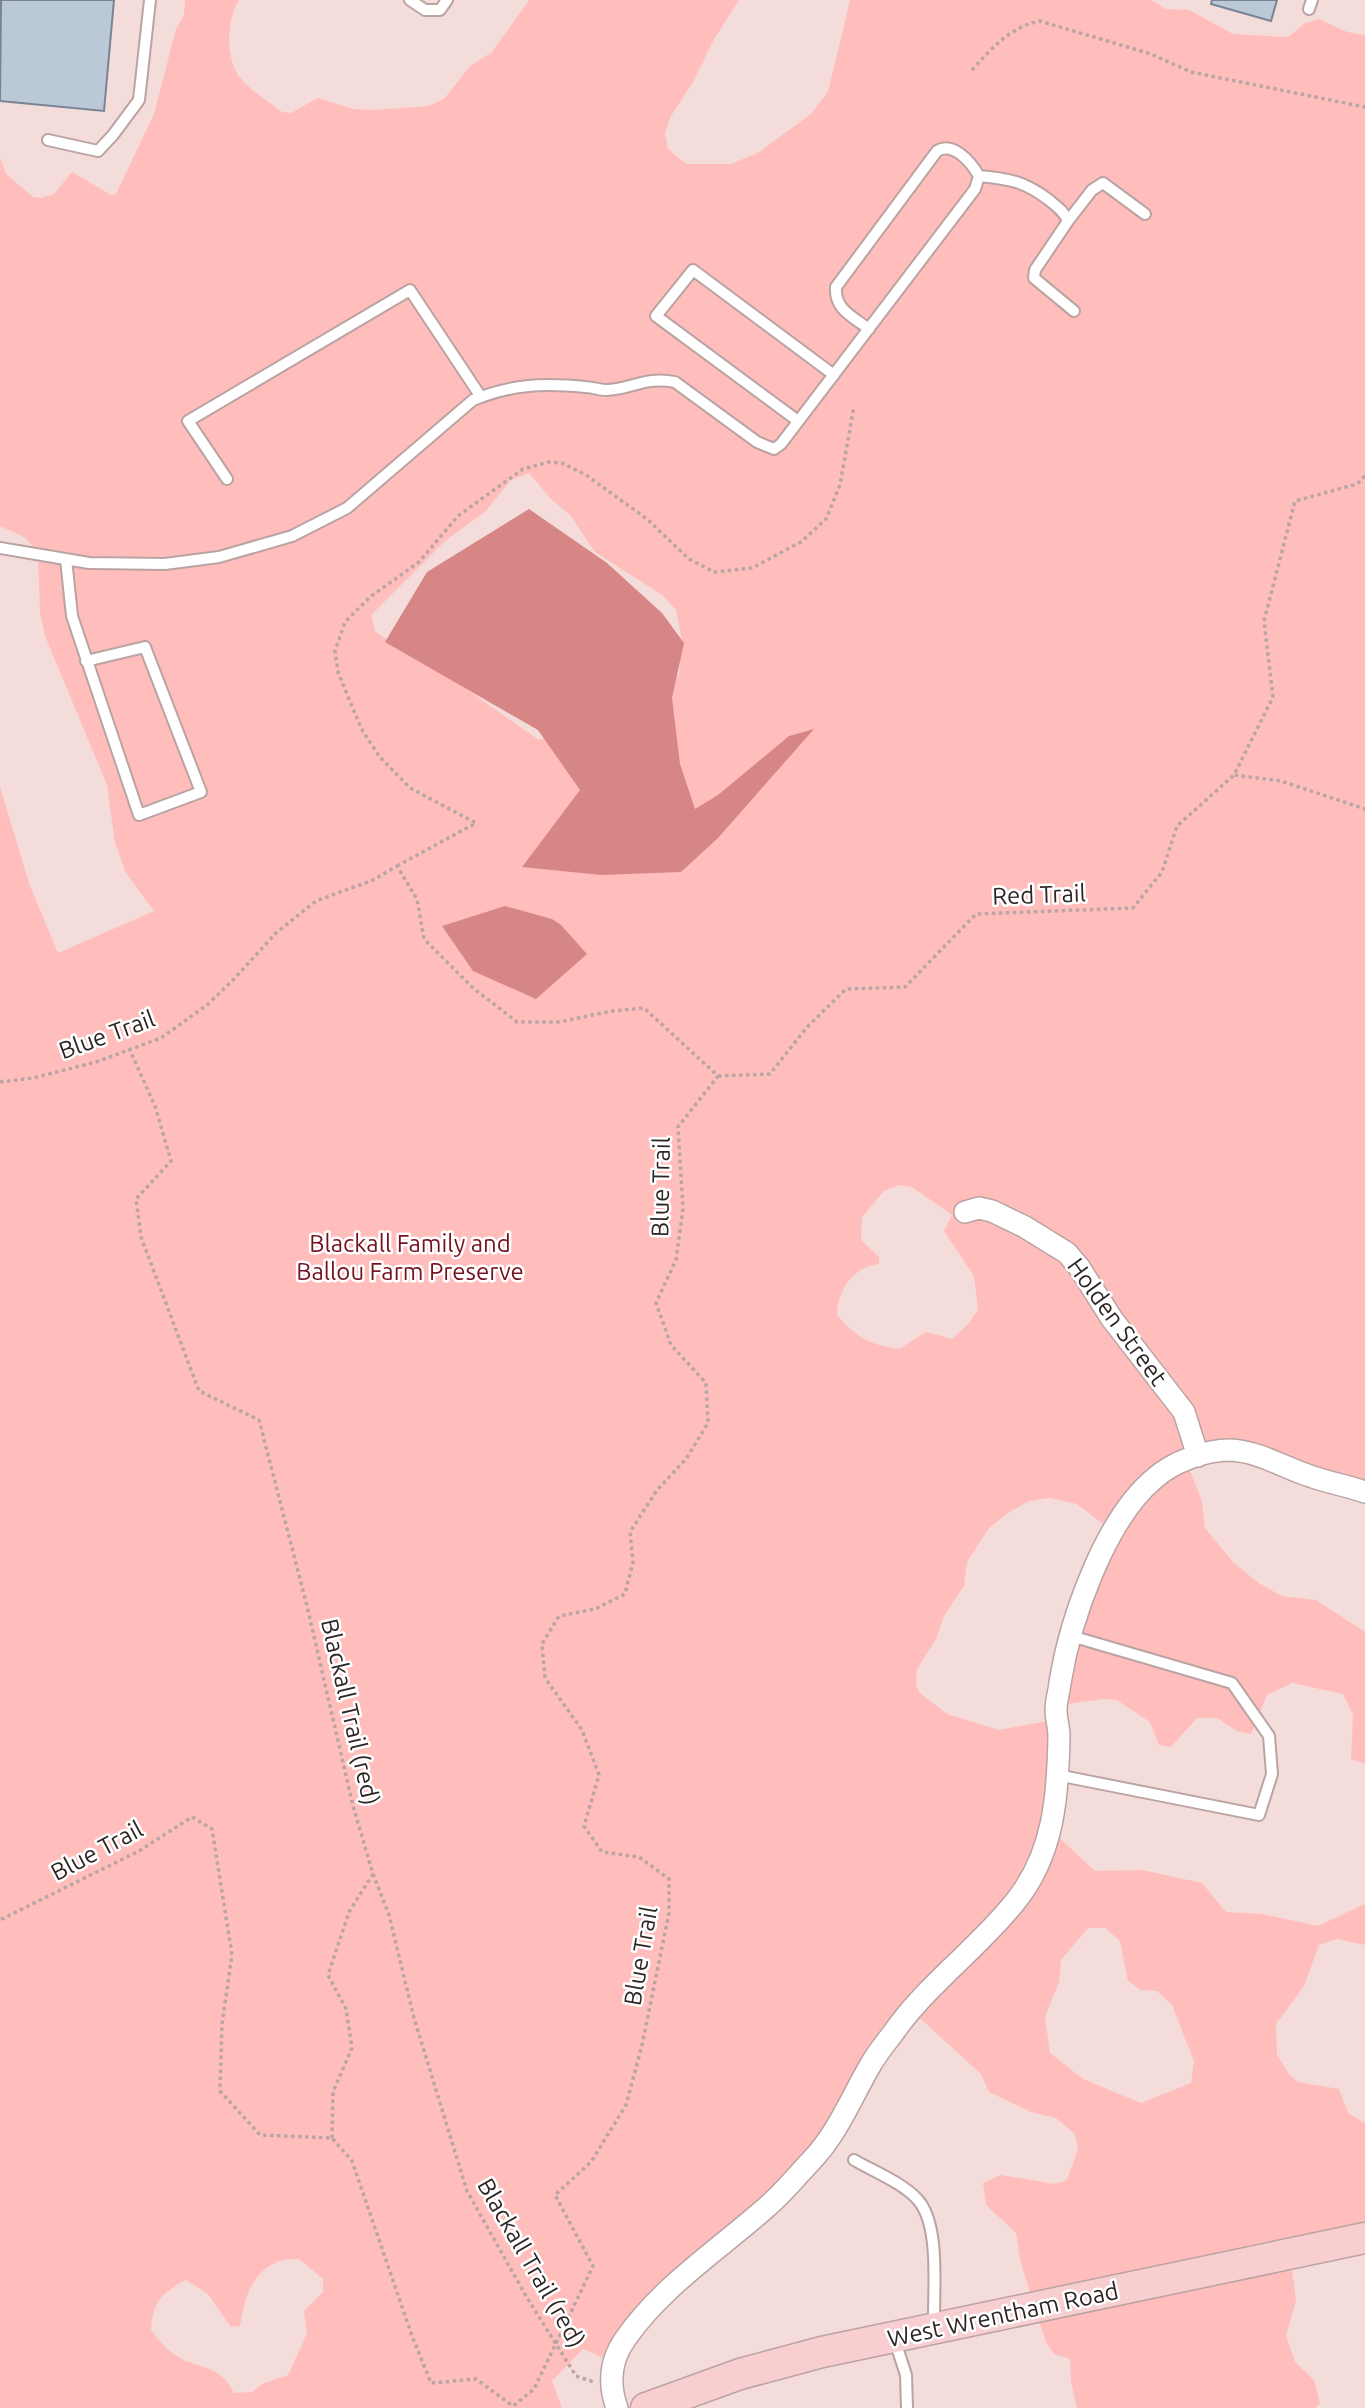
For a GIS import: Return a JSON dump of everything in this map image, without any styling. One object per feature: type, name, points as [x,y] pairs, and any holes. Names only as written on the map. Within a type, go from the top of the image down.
[{"type":"street","name":"Holden Street","points":[[965,1212],[979,1208],[992,1211],[1025,1227],[1067,1253],[1079,1266],[1112,1319],[1184,1412],[1198,1456]]},
{"type":"street","points":[[617,2408],[612,2387],[612,2362],[625,2339],[670,2289],[770,2204],[816,2156],[845,2113],[872,2062],[901,2022],[1014,1904],[1036,1870],[1049,1838],[1056,1803],[1059,1732],[1056,1709],[1075,1617],[1104,1546],[1121,1518],[1151,1480],[1166,1469],[1198,1456],[1227,1450],[1248,1452],[1312,1477],[1365,1492]]},
{"type":"street","name":"West Wrentham Road","points":[[646,2408],[740,2374],[822,2352],[1365,2238]]},
{"type":"lane","points":[[48,140],[97,151],[128,117],[139,100],[150,0]]},
{"type":"lane","points":[[410,0],[425,10],[440,10],[447,0]]},
{"type":"lane","points":[[0,548],[89,563],[165,564],[219,557],[292,537],[347,508],[473,400],[523,385],[607,390],[660,379],[676,382],[757,442],[774,449],[799,421],[869,329],[975,189],[979,176],[973,166],[950,147],[936,152],[836,287],[835,298],[841,309],[869,329]]},
{"type":"lane","points":[[979,176],[1006,179],[1030,186],[1064,212],[1068,221]]},
{"type":"lane","points":[[1074,311],[1034,278],[1035,271],[1068,221],[1092,190],[1102,183],[1145,214]]},
{"type":"lane","points":[[799,421],[656,316],[693,270],[834,375]]},
{"type":"lane","points":[[227,479],[188,421],[410,290],[481,397]]},
{"type":"lane","points":[[66,559],[72,616],[86,661],[139,815],[201,792],[145,647],[86,661]]},
{"type":"lane","points":[[1057,1775],[1259,1815],[1272,1773],[1269,1736],[1232,1683],[1071,1636]]},
{"type":"lane","points":[[854,2160],[916,2198],[927,2211],[931,2233],[934,2330]]},
{"type":"lane","points":[[894,2338],[906,2375],[907,2408]]},
{"type":"path","points":[[972,70],[1000,39],[1025,24],[1040,21],[1151,54],[1191,72],[1365,107]]},
{"type":"path","name":"Blue Trail","points":[[0,1082],[33,1078],[96,1062],[161,1038],[207,1005],[275,933],[316,901],[373,880],[476,823],[410,788],[379,756],[362,728],[338,672],[335,651],[345,622],[370,597],[419,562],[458,516],[523,469],[549,462],[562,463],[586,475],[647,519],[689,559],[715,572],[752,568],[801,542],[826,519],[840,485],[854,406]]},
{"type":"path","points":[[1365,476],[1357,484],[1294,501],[1264,621],[1273,697],[1234,775],[1281,781],[1365,809]]},
{"type":"path","name":"Red Trail","points":[[718,1076],[770,1074],[807,1027],[846,989],[905,987],[976,915],[1133,908],[1162,872],[1177,826],[1234,775]]},
{"type":"path","points":[[397,866],[417,899],[424,939],[473,988],[517,1022],[559,1022],[612,1011],[644,1008],[718,1076]]},
{"type":"path","name":"Blackall Trail (red)","points":[[129,1048],[155,1106],[171,1161],[136,1199],[141,1237],[199,1391],[259,1420],[307,1606],[353,1806],[373,1874],[389,1915],[414,2018],[467,2191],[526,2297],[576,2376],[612,2387]]},
{"type":"path","name":"Blue Trail","points":[[0,1920],[139,1851],[192,1817],[212,1829],[233,1955],[222,2024],[220,2091],[260,2135],[332,2138],[352,2161],[430,2383],[477,2379],[513,2406],[534,2389],[593,2266],[555,2195],[591,2162],[626,2105],[642,2045],[669,1913],[669,1879],[639,1857],[602,1852],[584,1826],[599,1775],[582,1730],[545,1678],[542,1644],[559,1616],[595,1609],[625,1594],[633,1562],[630,1532],[657,1490],[686,1459],[708,1423],[706,1383],[671,1345],[656,1303],[676,1260],[683,1209],[678,1127],[718,1076]]},
{"type":"path","points":[[332,2138],[333,2092],[352,2048],[346,2009],[328,1975],[349,1912],[373,1874]]},
{"type":"green space","name":"Blackall Family and Ballou Farm Preserve","points":[[185,0],[239,0],[232,18],[229,41],[236,72],[261,97],[282,112],[291,113],[318,98],[354,109],[374,110],[428,106],[444,99],[470,66],[492,52],[529,0],[739,0],[671,116],[665,133],[668,149],[686,164],[731,164],[758,153],[811,114],[828,92],[850,0],[1151,0],[1166,9],[1189,10],[1233,34],[1290,36],[1305,23],[1319,19],[1347,32],[1365,35],[1365,1495],[1238,1456],[1186,1460],[1202,1501],[1205,1528],[1234,1563],[1260,1584],[1282,1596],[1316,1600],[1365,1632],[1365,1764],[1351,1759],[1353,1715],[1343,1694],[1292,1683],[1267,1695],[1251,1734],[1237,1731],[1217,1718],[1197,1718],[1171,1747],[1159,1745],[1150,1722],[1117,1700],[1104,1699],[1059,1705],[1107,1527],[1077,1504],[1050,1498],[1029,1501],[989,1528],[967,1562],[964,1586],[944,1616],[936,1639],[917,1669],[916,1685],[920,1693],[947,1714],[999,1730],[1053,1720],[1052,1831],[1095,1871],[1142,1870],[1202,1883],[1226,1912],[1262,1914],[1318,1926],[1365,1904],[1365,1945],[1337,1939],[1319,1945],[1304,1986],[1276,2024],[1277,2055],[1289,2074],[1298,2082],[1339,2089],[1348,2113],[1365,2123],[1365,2236],[1290,2255],[1296,2301],[1286,2335],[1295,2362],[1314,2380],[1320,2403],[1316,2408],[1077,2408],[1071,2382],[1070,2359],[1054,2354],[1046,2342],[1021,2264],[1016,2233],[986,2205],[983,2183],[1001,2175],[1054,2184],[1067,2180],[1078,2149],[1075,2134],[1056,2118],[1031,2112],[989,2092],[981,2074],[912,2011],[804,2161],[727,2237],[612,2362],[583,2349],[552,2381],[562,2408],[0,2408],[0,787],[30,886],[58,953],[154,911],[126,873],[115,843],[107,785],[45,636],[40,613],[38,552],[24,537],[0,526],[0,158],[6,174],[33,197],[41,198],[54,194],[72,172],[111,195],[116,194],[154,114],[176,29],[184,15]],"holes":[[[529,473],[550,498],[570,515],[595,552],[662,595],[676,610],[683,646],[679,676],[539,740],[412,651],[383,637],[375,631],[371,615],[445,541],[486,511],[511,480]],[[899,1185],[912,1187],[952,1215],[944,1231],[974,1276],[978,1310],[952,1339],[926,1332],[899,1349],[889,1347],[864,1339],[837,1315],[840,1296],[849,1281],[862,1270],[879,1264],[879,1257],[861,1240],[862,1217],[884,1191]],[[1088,1928],[1105,1928],[1120,1941],[1128,1981],[1141,1990],[1157,1991],[1172,2005],[1194,2061],[1191,2083],[1141,2103],[1083,2079],[1050,2053],[1045,2017],[1059,1982],[1061,1960]],[[288,2259],[299,2259],[323,2279],[323,2292],[304,2311],[307,2334],[288,2375],[262,2384],[252,2392],[234,2393],[222,2376],[175,2355],[151,2330],[156,2305],[160,2299],[170,2289],[186,2280],[208,2294],[231,2327],[240,2326],[254,2281],[268,2267]]]},
{"type":"shaded area","points":[[529,509],[607,563],[662,613],[684,643],[672,698],[680,764],[695,809],[718,795],[789,736],[814,729],[718,838],[681,872],[601,875],[522,867],[580,790],[538,730],[385,642],[427,572]]},
{"type":"shaded area","points":[[505,906],[552,919],[561,925],[587,954],[536,999],[473,971],[442,926]]},
{"type":"building","points":[[1,0],[114,0],[104,111],[0,101]]},
{"type":"building","points":[[1212,0],[1277,0],[1271,21],[1211,4]]}]
